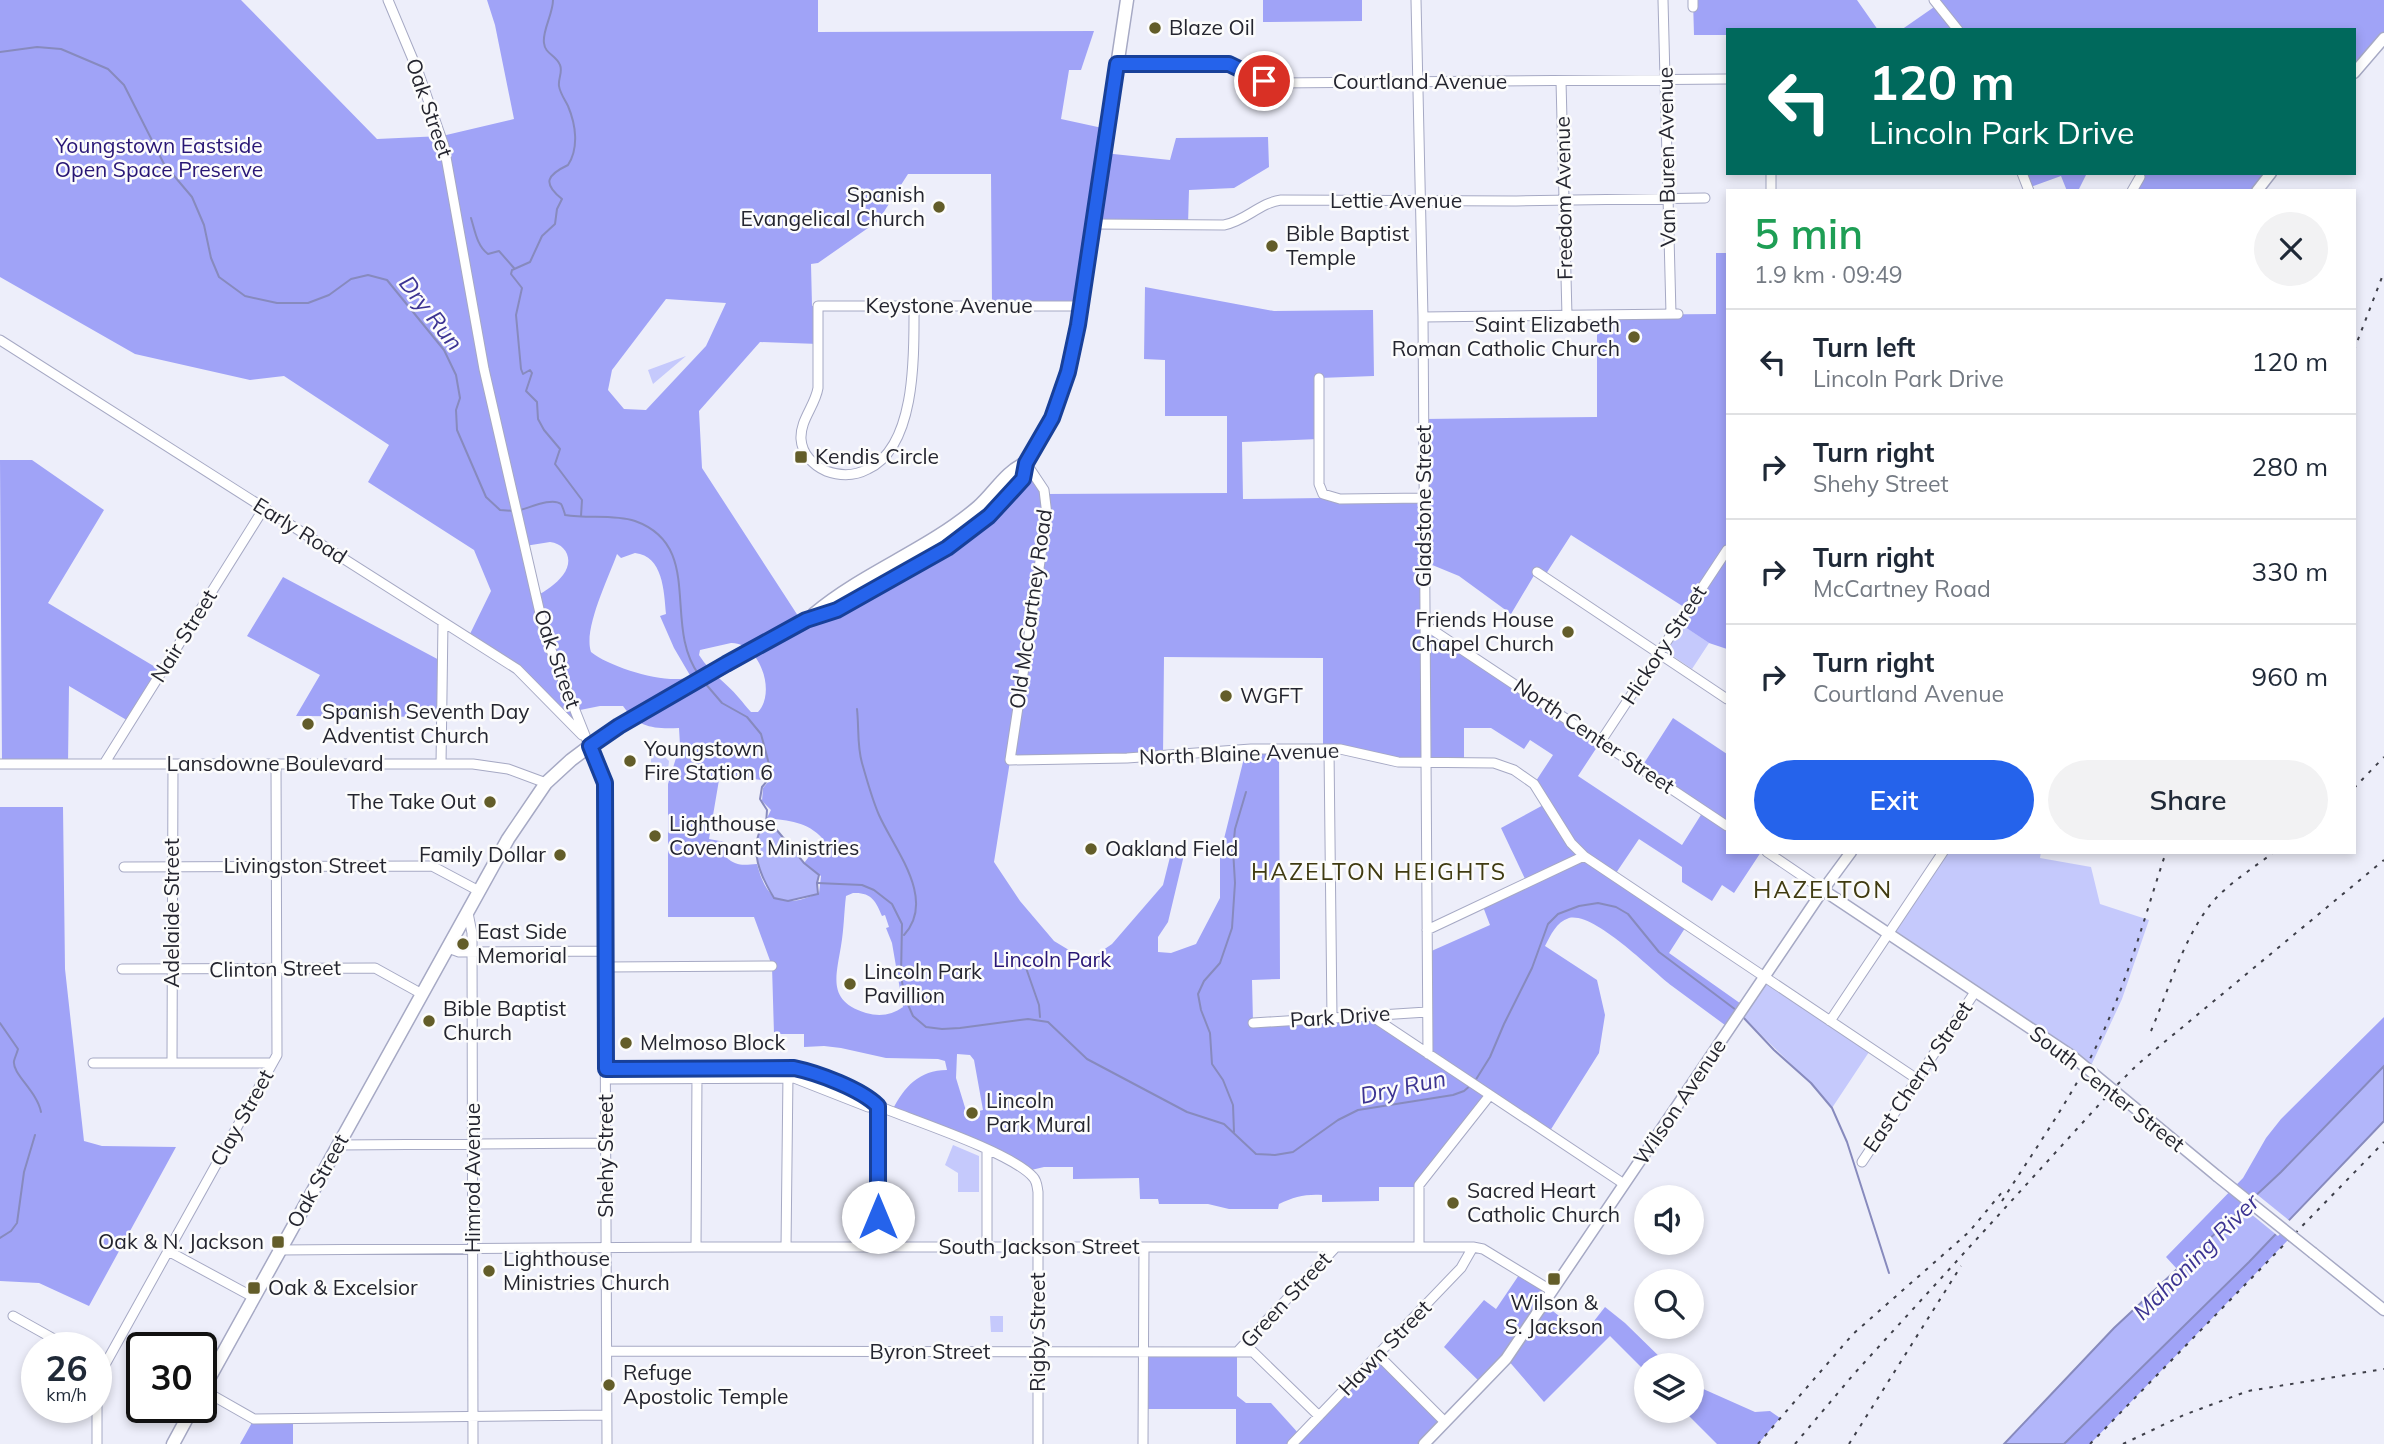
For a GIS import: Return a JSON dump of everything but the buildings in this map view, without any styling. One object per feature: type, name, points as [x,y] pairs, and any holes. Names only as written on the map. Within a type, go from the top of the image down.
[{"type":"highway","points":[[588,742],[803,622],[831,600],[953,528],[986,500],[1018,466],[1026,463],[1052,418],[1062,391],[1078,325],[1127,0]]},
{"type":"highway","name":"Oak Street","points":[[217,1363],[519,820],[546,783],[588,742]]},
{"type":"highway","points":[[173,1444],[184,1423]]},
{"type":"main road","points":[[2356,71],[2384,38]]},
{"type":"main road","points":[[2259,189],[2269,175]]},
{"type":"main road","name":"Wilson Avenue","points":[[1424,1444],[1506,1359],[1850,854]]},
{"type":"main road","name":"South Center Street","points":[[1823,890],[2072,1056],[2384,1310]]},
{"type":"street","name":"Oak Street","points":[[388,0],[419,74],[444,146],[484,369],[533,586],[554,662],[588,742]]},
{"type":"street","name":"Gladstone Street","points":[[1416,0],[1423,317],[1428,1054]]},
{"type":"street","name":"Van Buren Avenue","points":[[1567,316],[1675,314],[1668,198],[1663,0]]},
{"type":"street","points":[[1934,0],[1956,28]]},
{"type":"street","name":"Courtland Avenue","points":[[1117,64],[1229,64],[1259,79],[1278,83],[1726,79]]},
{"type":"street","name":"Freedom Avenue","points":[[1561,81],[1567,316]]},
{"type":"street","points":[[2133,189],[2140,177]]},
{"type":"street","name":"Lettie Avenue","points":[[1093,224],[1224,225],[1239,221],[1263,205],[1281,200],[1705,198]]},
{"type":"street","name":"Keystone Avenue","points":[[914,306],[912,383],[900,430],[891,448],[880,462],[865,471],[847,475],[830,472],[814,464],[805,453],[801,439],[804,420],[815,401],[818,388],[818,306],[914,306],[1080,306]]},
{"type":"street","points":[[1423,317],[1567,316]]},
{"type":"street","name":"Early Road","points":[[0,340],[517,670],[588,742]]},
{"type":"street","points":[[1319,378],[1319,484],[1322,493],[1328,498],[1340,499],[1424,498]]},
{"type":"street","name":"Old McCartney Road","points":[[1010,760],[1047,515],[1044,490],[1026,463]]},
{"type":"street","name":"Nair Street","points":[[104,764],[264,508]]},
{"type":"street","name":"Hickory Street","points":[[1601,741],[1724,561]]},
{"type":"street","points":[[1537,572],[1726,698]]},
{"type":"street","points":[[441,764],[443,622]]},
{"type":"street","name":"North Center Street","points":[[1425,625],[1726,824]]},
{"type":"street","name":"Shehy Street","points":[[588,742],[605,783],[607,1444]]},
{"type":"street","name":"North Blaine Avenue","points":[[1010,760],[1118,759],[1251,749],[1350,750],[1398,762],[1483,761],[1501,764],[1521,774],[1542,794],[1572,843],[1584,856],[1917,1079]]},
{"type":"street","points":[[1329,750],[1332,1018]]},
{"type":"street","name":"Lansdowne Boulevard","points":[[0,764],[473,764],[500,767],[546,783]]},
{"type":"street","name":"Adelaide Street","points":[[172,1062],[173,764]]},
{"type":"street","name":"Clay Street","points":[[112,1344],[168,1251],[277,1050],[276,764]]},
{"type":"street","points":[[1770,854],[1823,890]]},
{"type":"street","points":[[1830,1021],[1942,854]]},
{"type":"street","points":[[1427,930],[1584,856]]},
{"type":"street","name":"Livingston Street","points":[[124,867],[432,866],[479,891]]},
{"type":"street","name":"Himrod Avenue","points":[[468,913],[472,933],[473,1444]]},
{"type":"street","points":[[448,948],[459,952],[606,951]]},
{"type":"street","points":[[606,967],[772,966]]},
{"type":"street","name":"Clinton Street","points":[[122,969],[375,968],[422,994]]},
{"type":"street","name":"East Cherry Street","points":[[1862,1163],[1975,992]]},
{"type":"street","name":"Park Drive","points":[[1253,1023],[1427,1012]]},
{"type":"street","points":[[1370,1015],[1624,1184]]},
{"type":"street","points":[[93,1063],[272,1063]]},
{"type":"street","points":[[696,1247],[697,1073]]},
{"type":"street","points":[[606,1074],[788,1073],[867,1107],[878,1106],[988,1150],[987,1247]]},
{"type":"street","points":[[786,1247],[788,1073]]},
{"type":"street","points":[[1419,1247],[1419,1185],[1490,1095]]},
{"type":"street","points":[[877,1247],[878,1106]]},
{"type":"street","points":[[338,1144],[606,1143]]},
{"type":"street","name":"Rigby Street","points":[[988,1150],[1022,1168],[1035,1179],[1038,1192],[1038,1444]]},
{"type":"street","name":"South Jackson Street","points":[[279,1250],[607,1247],[1473,1247],[1483,1249],[1552,1291]]},
{"type":"street","points":[[1143,1444],[1144,1247]]},
{"type":"street","name":"Green Street","points":[[1237,1352],[1336,1247]]},
{"type":"street","name":"Hawn Street","points":[[1294,1443],[1461,1268],[1473,1247]]},
{"type":"street","points":[[168,1251],[253,1297]]},
{"type":"street","points":[[13,1316],[41,1332]]},
{"type":"street","points":[[1244,1344],[1319,1416]]},
{"type":"street","name":"Byron Street","points":[[607,1351],[1253,1352]]},
{"type":"street","points":[[1378,1355],[1446,1422]]},
{"type":"street","points":[[217,1399],[254,1419],[606,1415]]},
{"type":"street","name":"Clay Street","points":[[97,1423],[97,1444]]},
{"type":"shaded area","points":[[686,356],[653,384],[648,370]]},
{"type":"shaded area","points":[[1681,624],[1709,643],[1692,669],[1664,650]]},
{"type":"shaded area","points":[[661,753],[669,761],[668,770],[663,774],[651,776],[651,754]]},
{"type":"shaded area","points":[[1942,854],[2041,854],[2040,858],[2091,867],[2100,904],[2149,920],[2122,999],[2089,1070],[1888,934]]},
{"type":"shaded area","points":[[1764,977],[1871,1049],[1832,1108],[1740,1013]]},
{"type":"shaded area","points":[[953,1145],[979,1156],[979,1192],[958,1192],[958,1173],[945,1165]]},
{"type":"shaded area","points":[[990,1316],[1003,1316],[1003,1332],[991,1332]]},
{"type":"green space","points":[[0,0],[241,0],[377,139],[442,136],[514,119],[495,25],[487,0],[818,0],[818,32],[1094,31],[1081,70],[1069,70],[1061,119],[1107,129],[1104,153],[1170,160],[1176,138],[1268,137],[1269,167],[1234,188],[1189,190],[1188,225],[1093,225],[1080,306],[992,306],[991,174],[908,174],[878,221],[818,263],[811,264],[812,306],[818,306],[819,344],[760,342],[699,411],[702,468],[802,622],[913,568],[998,507],[1026,463],[1046,494],[1227,493],[1227,416],[1165,416],[1165,360],[1144,359],[1145,287],[1274,311],[1373,310],[1374,376],[1319,378],[1319,439],[1242,442],[1243,499],[1322,498],[1323,495],[1424,498],[1424,419],[1597,417],[1597,315],[1716,314],[1716,253],[1726,253],[1726,552],[1721,559],[1726,562],[1726,649],[1709,643],[1679,623],[1687,609],[1571,535],[1544,577],[1536,572],[1511,614],[1459,576],[1425,562],[1425,625],[1601,741],[1578,776],[1682,845],[1704,810],[1641,768],[1673,718],[1726,753],[1726,854],[1760,854],[1734,893],[1722,885],[1712,901],[1682,882],[1682,867],[1639,839],[1614,876],[1687,925],[1669,953],[1744,1006],[1729,1028],[1672,986],[1608,933],[1580,919],[1569,918],[1557,926],[1545,946],[1597,980],[1605,1015],[1599,1053],[1548,1134],[1490,1096],[1419,1187],[1379,1187],[1379,1201],[1322,1202],[1322,1195],[1305,1196],[1279,1204],[1278,1209],[1159,1204],[1158,1199],[1140,1199],[1139,1178],[1073,1179],[1073,1167],[1044,1167],[1027,1171],[892,1111],[907,1087],[920,1077],[947,1070],[945,1061],[886,1058],[824,1046],[804,1047],[804,1034],[774,1034],[772,966],[754,917],[668,917],[668,784],[680,745],[679,728],[647,726],[635,719],[623,706],[600,706],[575,711],[586,738],[527,678],[468,638],[491,591],[474,550],[368,482],[389,445],[284,376],[250,380],[135,354],[0,277]],"holes":[[[666,299],[726,303],[706,346],[646,410],[624,409],[608,390],[612,370]],[[556,543],[567,554],[568,564],[563,575],[536,596],[525,546]],[[635,553],[644,556],[657,568],[663,585],[666,614],[660,616],[691,677],[668,679],[640,674],[612,664],[591,652],[589,642],[594,617],[617,554],[621,558]],[[731,643],[750,651],[757,659],[765,681],[766,693],[758,712],[751,712],[709,668],[699,655],[700,650]],[[1164,657],[1323,658],[1323,750],[1408,763],[1464,761],[1464,728],[1491,728],[1524,749],[1530,740],[1553,755],[1534,784],[1547,803],[1501,828],[1527,883],[1482,904],[1490,925],[1427,953],[1427,1053],[1370,1015],[1253,1022],[1252,980],[1280,979],[1279,749],[1246,750],[1220,855],[1220,898],[1196,944],[1171,953],[1158,952],[1158,937],[1168,922],[1184,855],[1171,853],[1163,885],[1112,944],[1087,961],[1054,941],[1020,901],[994,862],[1010,761],[1163,756]],[[720,774],[761,780],[762,777],[769,778],[763,788],[762,801],[771,810],[767,818],[804,825],[823,839],[804,863],[821,876],[819,893],[796,901],[778,899],[766,887],[757,864],[737,864],[726,857],[725,842],[709,839]],[[853,893],[869,896],[882,916],[885,915],[903,1007],[895,1012],[886,1015],[866,1013],[845,1002],[840,995],[836,978],[846,896]],[[957,1054],[970,1055],[974,1060],[983,1110],[967,1114],[956,1078]]]},
{"type":"green space","points":[[1263,0],[1362,0],[1362,21],[1263,22]]},
{"type":"green space","points":[[1693,0],[1857,0],[1877,28],[1726,28],[1726,35],[1694,35]]},
{"type":"green space","points":[[1934,0],[2384,0],[2384,38],[2356,71],[2356,28],[1904,28],[1937,5]]},
{"type":"green space","points":[[2023,175],[2086,175],[2079,189],[2066,189],[2061,176],[2028,188]]},
{"type":"green space","points":[[2136,175],[2269,175],[2259,189],[2133,189],[2140,177]]},
{"type":"green space","points":[[0,460],[32,460],[104,510],[48,603],[162,671],[130,722],[69,686],[68,764],[2,764]]},
{"type":"green space","points":[[283,577],[443,662],[442,717],[296,716],[320,675],[247,636]]},
{"type":"green space","points":[[0,807],[63,807],[65,969],[84,1141],[102,1146],[176,1147],[89,1306],[39,1283],[0,1281]]},
{"type":"green space","points":[[2384,1017],[2384,1066],[2281,1172],[2177,1269],[2166,1257],[2243,1178],[2266,1138],[2281,1119]]},
{"type":"green space","points":[[2281,1228],[2292,1236],[2090,1444],[2064,1444]]},
{"type":"green space","points":[[1521,1272],[1552,1291],[1544,1304],[1583,1335],[1605,1307],[1634,1332],[1634,1339],[1641,1339],[1656,1353],[1634,1353],[1634,1360],[1610,1336],[1544,1402],[1507,1359],[1482,1384],[1444,1347],[1484,1300],[1496,1309]]},
{"type":"green space","points":[[1144,1352],[1237,1352],[1237,1396],[1246,1403],[1271,1403],[1300,1435],[1378,1355],[1445,1422],[1424,1444],[1236,1444],[1236,1409],[1143,1409]]},
{"type":"green space","points":[[1704,1389],[1755,1412],[1770,1411],[1780,1418],[1758,1444],[1717,1444],[1696,1423],[1704,1423]]},
{"type":"green space","points":[[254,1419],[293,1419],[293,1444],[240,1444]]},
{"type":"water","points":[[771,823],[804,863],[819,875],[818,894],[788,901],[774,898],[764,881],[756,854],[762,826]]},
{"type":"water","name":"Mahoning River","points":[[2384,1066],[2384,1121],[2249,1262],[2064,1444],[2004,1444],[2114,1328],[2281,1172]]},
{"type":"pier","points":[[2254,1192],[2291,1222],[2278,1236],[2240,1205]]},
{"type":"waterway","points":[[553,0],[544,43],[546,50],[560,65],[559,86],[573,121],[574,151],[568,165],[555,172],[550,180],[552,188],[562,199],[557,209],[555,224],[542,236],[530,262],[512,270],[511,274],[522,288],[516,315],[521,369],[523,374],[530,370],[532,373],[526,391],[537,402],[538,419],[544,430],[560,449],[555,464],[582,500],[581,516]]},
{"type":"waterway","name":"Dry Run","points":[[0,52],[37,47],[61,49],[108,69],[124,85],[164,164],[192,197],[204,225],[211,258],[219,277],[245,296],[277,303],[308,303],[329,295],[351,279],[368,275],[387,280],[444,350],[456,375],[460,398],[456,410],[457,430],[486,497],[500,510],[514,511]]},
{"type":"waterway","points":[[471,218],[484,251],[488,254],[499,251],[514,268]]},
{"type":"waterway","name":"Dry Run","points":[[520,510],[546,502],[557,502],[565,515],[627,519],[656,533],[669,549],[676,568],[683,633],[688,655],[699,675]]},
{"type":"waterway","name":"Dry Run","points":[[704,682],[722,703],[747,717],[761,734],[770,768],[760,799],[767,810],[766,824]]},
{"type":"waterway","points":[[857,709],[860,757],[870,789],[879,815],[902,858],[915,890],[913,921],[904,935]]},
{"type":"waterway","points":[[1234,1132],[1233,1105],[1223,1080],[1212,1064],[1210,1033],[1198,994],[1204,981],[1220,963],[1232,928],[1235,829],[1246,792]]},
{"type":"waterway","name":"Dry Run","points":[[817,883],[862,885],[874,890],[892,904],[902,924],[901,976],[905,998],[913,1016],[926,1027],[960,1028],[1028,1019],[1048,1022],[1087,1059],[1187,1112],[1224,1124],[1256,1154],[1293,1152],[1338,1120],[1358,1110],[1453,1095],[1471,1085]]},
{"type":"waterway","name":"Dry Run","points":[[1475,1081],[1490,1057],[1532,968],[1548,924],[1558,914],[1579,906],[1598,903],[1616,907],[1628,914],[1659,952],[1736,1010]]},
{"type":"waterway","points":[[1025,965],[1039,1005],[1040,1017]]},
{"type":"waterway","name":"Dry Run","points":[[1742,1016],[1774,1050],[1811,1083],[1832,1108],[1847,1142],[1889,1273]]},
{"type":"waterway","points":[[0,1023],[18,1049],[14,1066],[35,1097],[41,1112]]},
{"type":"waterway","points":[[0,1238],[17,1223],[24,1172],[35,1135]]},
{"type":"railway","points":[[2356,345],[2384,272]]},
{"type":"railway","points":[[2356,786],[2384,757]]},
{"type":"railway","points":[[2002,1201],[2069,1096],[2104,1030],[2130,964],[2165,854]]},
{"type":"railway","points":[[2151,1031],[2187,942],[2207,910],[2231,884],[2271,854]]},
{"type":"railway","points":[[1795,1444],[1853,1375],[2138,1064],[2384,860]]},
{"type":"railway","points":[[2090,1444],[2384,1142]]},
{"type":"railway","points":[[1758,1444],[1853,1334],[1969,1232],[2003,1191]]},
{"type":"railway","points":[[1849,1444],[1961,1266]]},
{"type":"railway","points":[[2123,1444],[2184,1415],[2248,1391],[2384,1369]]},
{"type":"place","name":"Blaze Oil","points":[[1155,28]]},
{"type":"place","name":"Spanish Evangelical Church","points":[[939,207]]},
{"type":"place","name":"Bible Baptist Temple","points":[[1272,246]]},
{"type":"place","name":"Saint Elizabeth Roman Catholic Church","points":[[1634,337]]},
{"type":"place","name":"Kendis Circle","points":[[801,457]]},
{"type":"place","name":"Friends House Chapel Church","points":[[1568,632]]},
{"type":"place","name":"WGFT","points":[[1226,696]]},
{"type":"place","name":"Spanish Seventh Day Adventist Church","points":[[308,724]]},
{"type":"place","name":"Youngstown Fire Station 6","points":[[630,761]]},
{"type":"place","name":"The Take Out","points":[[490,802]]},
{"type":"place","name":"Lighthouse Covenant Ministries","points":[[655,836]]},
{"type":"place","name":"Oakland Field","points":[[1091,849]]},
{"type":"place","name":"Family Dollar","points":[[560,855]]},
{"type":"place","name":"East Side Memorial","points":[[463,944]]},
{"type":"place","name":"Lincoln Park Pavillion","points":[[850,984]]},
{"type":"place","name":"Bible Baptist Church","points":[[429,1021]]},
{"type":"place","name":"Melmoso Block","points":[[626,1043]]},
{"type":"place","name":"Lincoln Park Mural","points":[[972,1113]]},
{"type":"place","name":"Sacred Heart Catholic Church","points":[[1453,1203]]},
{"type":"place","name":"Oak & N. Jackson","points":[[278,1242]]},
{"type":"place","name":"Lighthouse Ministries Church","points":[[489,1271]]},
{"type":"place","name":"Wilson & S. Jackson","points":[[1554,1279]]},
{"type":"place","name":"Oak & Excelsior","points":[[254,1288]]},
{"type":"place","name":"Refuge Apostolic Temple","points":[[609,1385]]},
{"type":"district","name":"HAZELTON HEIGHTS","points":[[1379,872]]},
{"type":"district","name":"HAZELTON","points":[[1823,890]]},
{"type":"route","points":[[878,1217],[878,1106],[871,1099],[821,1076],[794,1068],[606,1069],[605,783],[590,746],[607,733],[726,664],[806,620],[837,610],[913,568],[947,548],[989,516],[1023,479],[1026,463],[1052,418],[1068,372],[1078,325],[1117,64],[1229,64],[1264,81]]},
{"type":"park label","name":"Youngstown Eastside Open Space Preserve","points":[[159,158]]},
{"type":"park label","name":"Lincoln Park","points":[[1052,960]]}]
